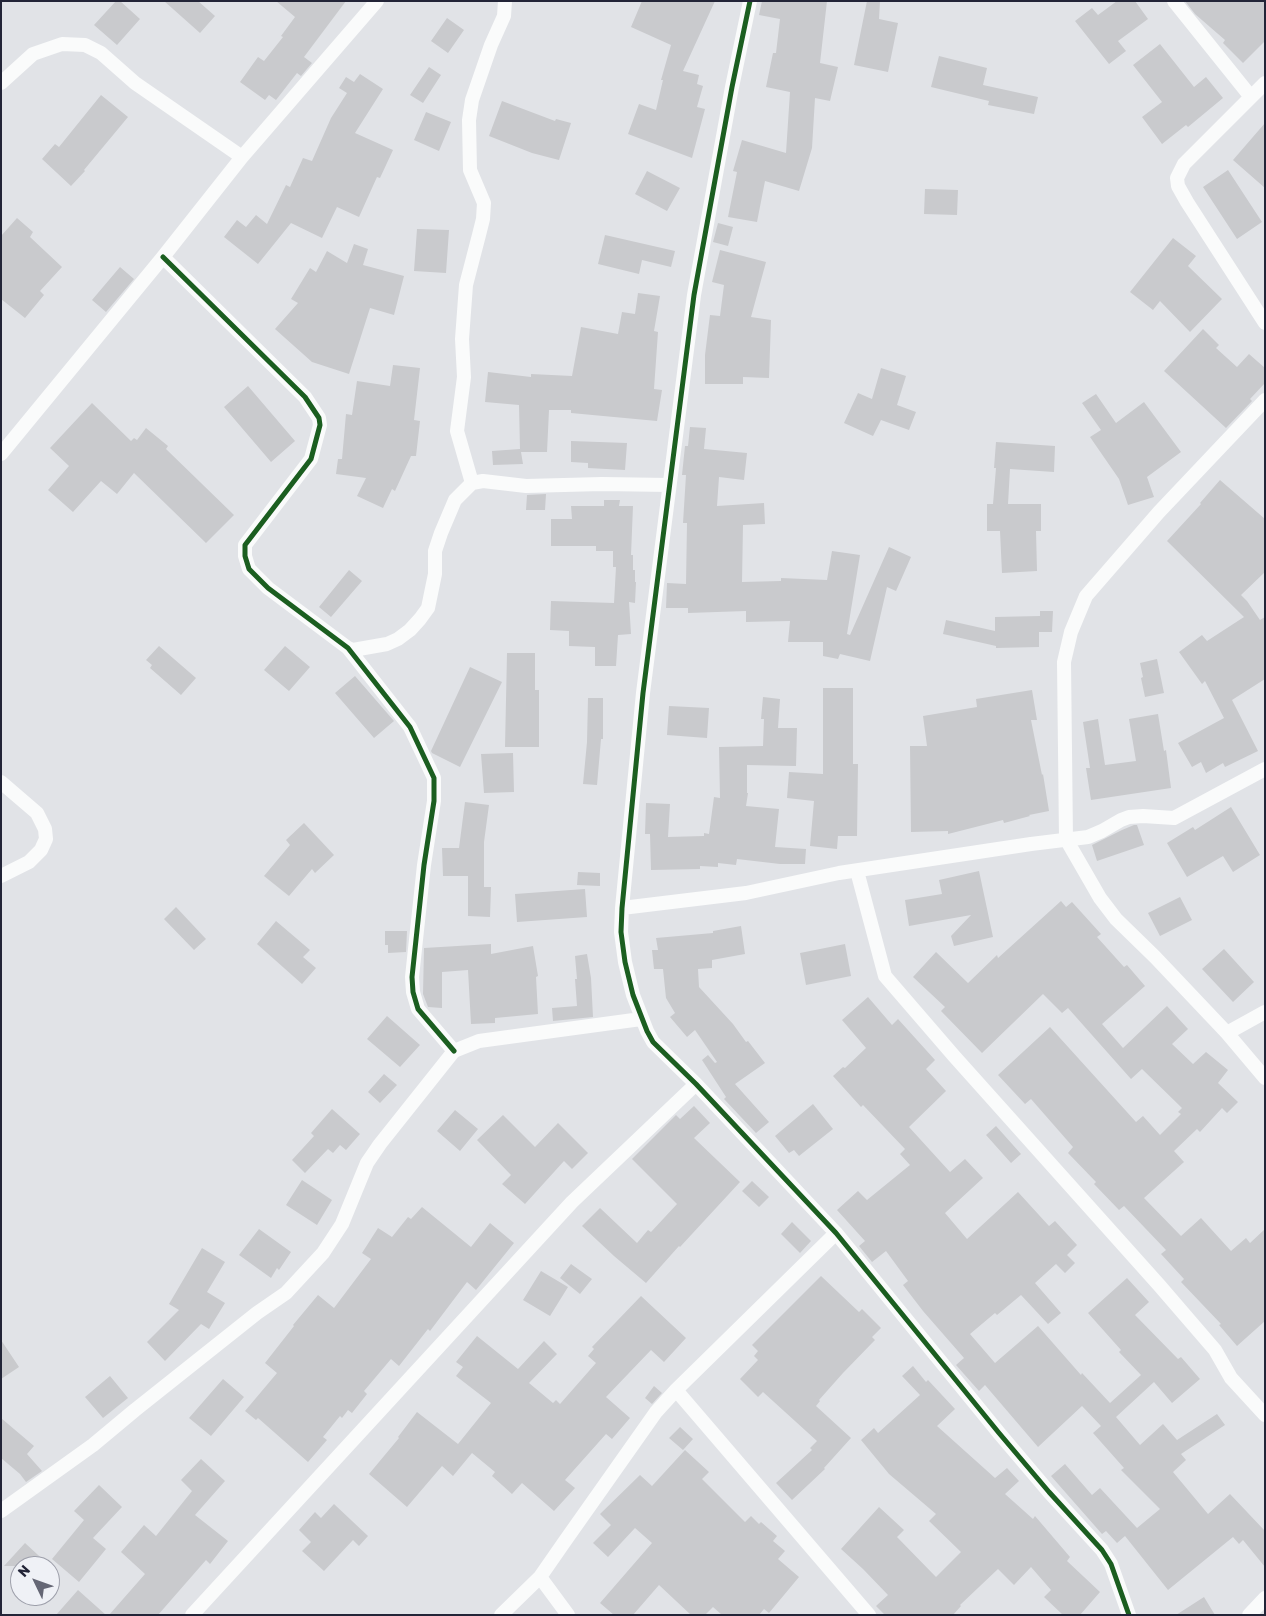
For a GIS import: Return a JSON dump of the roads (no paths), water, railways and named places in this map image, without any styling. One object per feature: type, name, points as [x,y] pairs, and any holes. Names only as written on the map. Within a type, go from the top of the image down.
[{"type":"street","points":[[1,454],[163,258],[242,157],[377,1]]},
{"type":"street","points":[[472,483],[457,431],[464,377],[462,339],[466,285],[483,219],[484,203],[470,170],[469,120],[470,110],[491,45],[504,16],[505,1]]},
{"type":"street","points":[[750,1],[732,87],[694,294],[669,485],[643,693],[622,908],[621,932],[625,962],[641,1019],[653,1042],[696,1084],[836,1233],[999,1433],[1102,1550],[1111,1564],[1129,1615]]},
{"type":"street","points":[[1174,1],[1251,97]]},
{"type":"street","points":[[1,83],[33,54],[62,44],[85,45],[101,53],[135,83],[242,157]]},
{"type":"street","points":[[1265,82],[1184,164],[1177,178],[1178,186],[1187,202],[1260,305],[1265,323]]},
{"type":"street","points":[[163,258],[305,398],[316,413],[320,425],[311,459],[246,545],[245,556],[249,569],[268,588],[348,648],[410,727],[434,778],[434,801],[424,865],[412,977],[413,992],[418,1009],[454,1051]]},
{"type":"street","points":[[1265,400],[1159,512],[1086,596],[1071,632],[1064,662],[1066,839],[1100,898],[1116,919],[1227,1033],[1265,1078]]},
{"type":"street","points":[[348,648],[353,650],[387,644],[410,630],[420,619],[428,608],[435,574],[435,552],[441,533],[454,500],[472,483],[483,481],[526,486],[669,485]]},
{"type":"street","points":[[622,908],[746,893],[822,876],[1088,837],[1130,817],[1174,818],[1265,769]]},
{"type":"street","points":[[1,782],[37,813],[45,829],[46,839],[42,850],[29,862],[1,876]]},
{"type":"street","points":[[857,871],[885,976],[1178,1307],[1215,1350],[1231,1378],[1265,1415]]},
{"type":"street","points":[[1227,1033],[1265,1012]]},
{"type":"street","points":[[1,1511],[93,1446],[150,1397],[286,1293],[322,1254],[342,1224],[367,1164],[380,1144],[454,1051],[479,1041],[641,1019]]},
{"type":"street","points":[[192,1615],[572,1202],[696,1084]]},
{"type":"street","points":[[501,1615],[540,1577],[656,1412],[836,1233]]},
{"type":"street","points":[[676,1390],[868,1615]]},
{"type":"street","points":[[540,1577],[568,1615]]},
{"type":"street","points":[[1250,1615],[1265,1598]]}]
